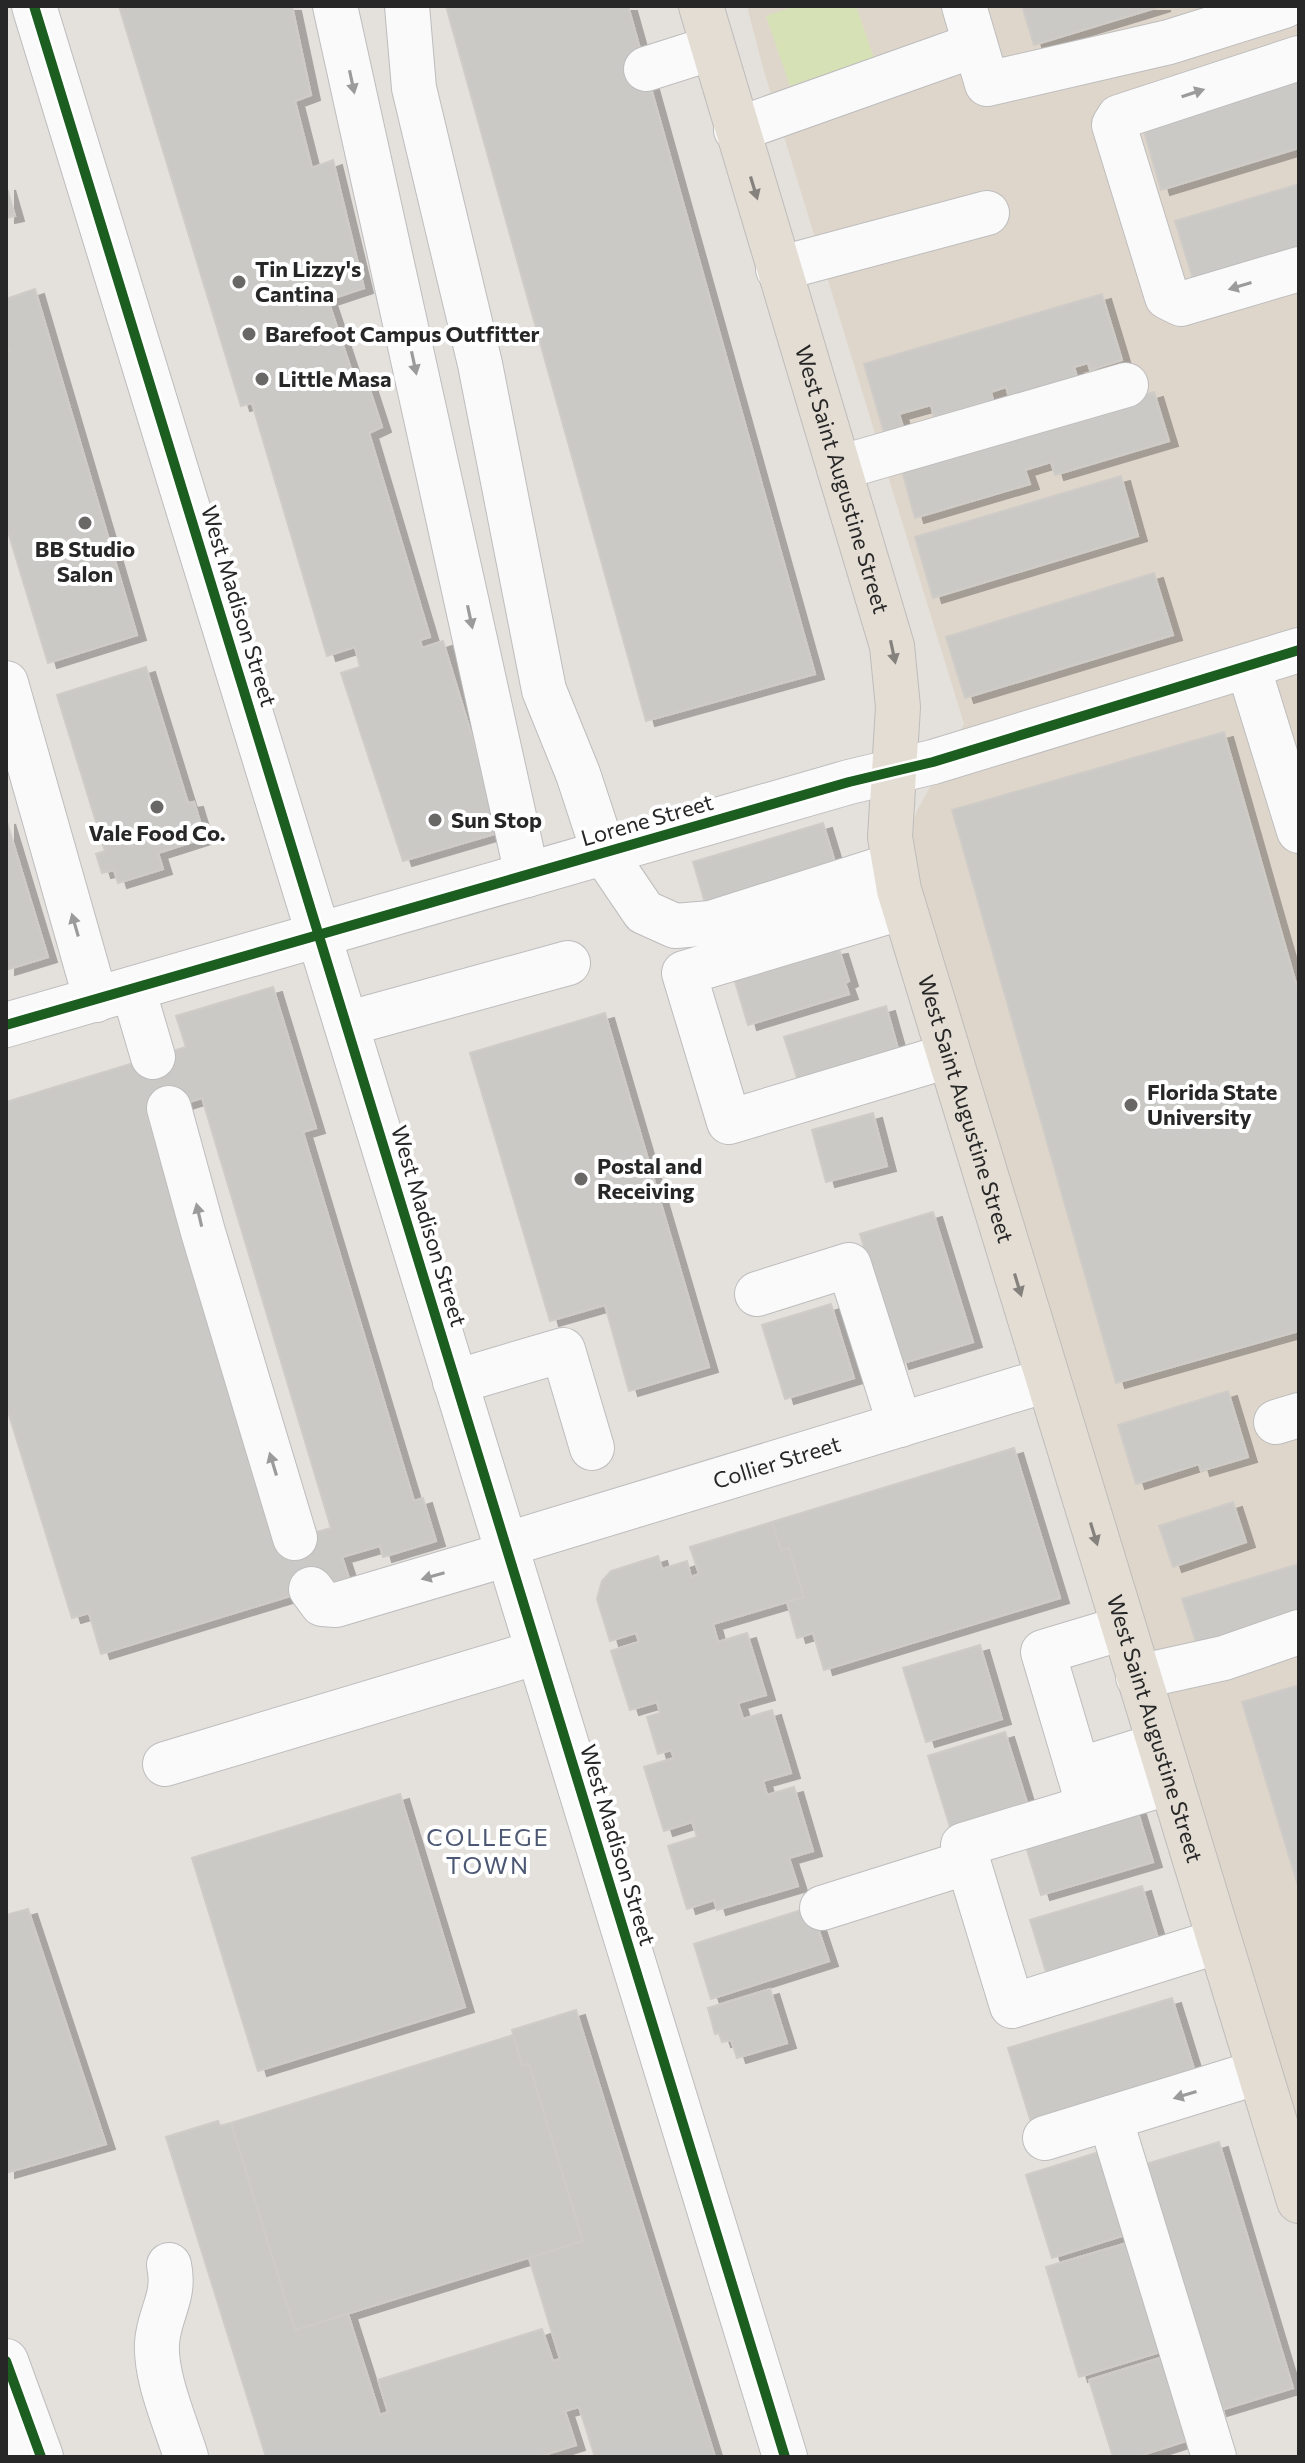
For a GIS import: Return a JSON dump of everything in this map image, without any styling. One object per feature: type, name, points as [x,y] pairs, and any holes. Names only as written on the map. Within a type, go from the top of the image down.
[{"type":"main road","name":"West Saint Augustine Street","points":[[701,6],[888,628],[896,665],[898,707],[890,837],[904,907],[1299,2201]]},
{"type":"street","name":"West Madison Street","points":[[34,6],[785,2457]]},
{"type":"street","points":[[335,6],[527,875]]},
{"type":"street","points":[[407,6],[414,88],[480,364],[544,690],[578,774],[604,853],[644,912],[675,926],[711,923],[894,865]]},
{"type":"street","points":[[736,130],[969,26],[987,84],[1169,42],[1284,6]]},
{"type":"street","points":[[646,69],[712,48]]},
{"type":"street","points":[[1299,58],[1119,117],[1114,125],[1167,297],[1181,304],[1299,269]]},
{"type":"street","points":[[778,269],[987,213]]},
{"type":"street","points":[[839,468],[1126,385]]},
{"type":"street","name":"Lorene Street","points":[[6,1025],[849,782],[933,762],[1299,650]]},
{"type":"street","points":[[1248,666],[1299,831]]},
{"type":"street","points":[[6,683],[114,994],[153,1057]]},
{"type":"street","points":[[904,907],[684,973],[729,1122],[948,1056]]},
{"type":"street","points":[[346,1024],[568,963]]},
{"type":"street","points":[[169,1108],[295,1538]]},
{"type":"street","points":[[757,1294],[849,1265],[900,1425]]},
{"type":"street","points":[[455,1382],[563,1350],[592,1448]]},
{"type":"street","name":"Collier Street","points":[[311,1589],[322,1604],[336,1605],[1047,1380]]},
{"type":"street","points":[[1084,1788],[1043,1652],[1123,1628]]},
{"type":"street","points":[[1138,1677],[1224,1658],[1299,1632]]},
{"type":"street","points":[[165,1764],[538,1652]]},
{"type":"street","points":[[1165,1763],[1084,1788],[963,1845],[968,1862],[1012,2006],[1219,1941]]},
{"type":"street","points":[[822,1908],[968,1862]]},
{"type":"street","points":[[1045,2138],[1259,2072]]},
{"type":"street","points":[[1110,2118],[1214,2457]]},
{"type":"street","points":[[169,2265],[171,2294],[158,2334],[157,2354],[186,2457]]},
{"type":"street","points":[[6,2361],[41,2457]]},
{"type":"shaded area","name":"Florida State University","points":[[747,6],[1299,6],[1299,2201],[894,865],[918,809],[964,724],[763,68]]},
{"type":"green space","points":[[795,6],[856,6],[874,58],[790,86],[766,16]]},
{"type":"building","points":[[119,6],[292,6],[311,95],[295,101],[312,168],[333,160],[364,288],[328,300],[353,375],[339,379],[341,391],[367,381],[382,427],[369,433],[430,637],[420,640],[422,648],[443,641],[501,832],[403,861],[341,673],[360,667],[355,647],[327,656],[252,403],[241,406]]},
{"type":"building","points":[[446,6],[628,6],[815,674],[646,721]]},
{"type":"building","points":[[1022,6],[1162,6],[1034,45]]},
{"type":"building","points":[[1299,81],[1299,148],[1161,190],[1143,128]]},
{"type":"building","points":[[1299,184],[1299,250],[1194,282],[1175,221]]},
{"type":"building","points":[[6,185],[15,216],[6,218]]},
{"type":"building","points":[[35,289],[137,635],[48,663],[6,525],[6,353],[9,352],[6,344],[6,299]]},
{"type":"building","points":[[1102,294],[1122,360],[1090,370],[1088,363],[1074,367],[1077,377],[1009,397],[1006,387],[991,392],[993,400],[934,417],[931,405],[899,414],[903,427],[884,432],[864,364]]},
{"type":"building","points":[[1154,392],[1169,441],[1055,475],[1051,462],[1025,470],[1030,484],[915,518],[901,467]]},
{"type":"building","points":[[1121,476],[1138,536],[933,598],[915,537]]},
{"type":"building","points":[[1154,573],[1173,635],[965,698],[946,637]]},
{"type":"building","points":[[146,667],[188,803],[194,802],[205,838],[158,853],[163,869],[118,883],[114,870],[102,873],[96,854],[105,851],[57,695]]},
{"type":"building","points":[[1224,732],[1299,994],[1299,1331],[1116,1383],[952,810]]},
{"type":"building","points":[[6,819],[48,957],[6,970]]},
{"type":"building","points":[[823,823],[841,882],[717,943],[693,862]]},
{"type":"building","points":[[839,949],[849,981],[845,983],[849,994],[748,1025],[731,968]]},
{"type":"building","points":[[273,987],[316,1128],[303,1132],[414,1501],[423,1498],[436,1541],[383,1557],[380,1546],[342,1557],[349,1578],[101,1654],[89,1613],[72,1618],[6,1405],[6,1102],[186,1047],[176,1016]],"holes":[[[202,1098],[331,1528],[278,1543],[147,1115]]]},
{"type":"building","points":[[886,1006],[902,1063],[802,1093],[784,1037]]},
{"type":"building","name":"Postal and Receiving","points":[[605,1013],[709,1367],[629,1391],[605,1305],[550,1321],[470,1053]]},
{"type":"building","points":[[873,1113],[887,1166],[826,1182],[812,1130]]},
{"type":"building","points":[[933,1212],[973,1342],[900,1364],[860,1234]]},
{"type":"building","points":[[831,1304],[854,1378],[785,1399],[762,1325]]},
{"type":"building","points":[[1228,1391],[1248,1457],[1201,1471],[1199,1464],[1136,1484],[1118,1425]]},
{"type":"building","points":[[1014,1448],[1060,1598],[824,1670],[813,1633],[797,1638],[787,1602],[804,1597],[789,1548],[781,1550],[772,1522]]},
{"type":"building","points":[[1233,1502],[1246,1542],[1173,1567],[1159,1526]]},
{"type":"building","points":[[772,1522],[781,1550],[789,1548],[804,1597],[713,1624],[718,1642],[747,1633],[766,1695],[738,1703],[743,1719],[772,1710],[791,1773],[763,1781],[767,1795],[794,1787],[813,1851],[789,1858],[798,1886],[717,1910],[714,1900],[687,1909],[668,1846],[697,1837],[692,1822],[664,1831],[644,1767],[674,1758],[671,1750],[658,1754],[647,1717],[660,1713],[657,1702],[630,1710],[611,1651],[639,1642],[636,1633],[610,1641],[597,1599],[602,1581],[611,1571],[658,1556],[662,1569],[687,1561],[691,1577],[699,1574],[690,1547]]},
{"type":"building","points":[[1299,1564],[1299,1614],[1197,1645],[1182,1599]]},
{"type":"building","points":[[980,1645],[1002,1719],[926,1742],[903,1668]]},
{"type":"building","points":[[1299,1685],[1299,1889],[1242,1702]]},
{"type":"building","points":[[1005,1732],[1028,1806],[951,1830],[928,1756]]},
{"type":"building","points":[[400,1794],[465,2007],[258,2071],[192,1858]]},
{"type":"building","points":[[1135,1803],[1153,1862],[1041,1895],[1023,1837]]},
{"type":"building","points":[[1142,1886],[1160,1945],[1048,1978],[1030,1920]]},
{"type":"building","points":[[811,1907],[829,1961],[711,1999],[694,1944]]},
{"type":"building","points":[[28,1909],[106,2144],[6,2173],[6,1915]]},
{"type":"building","points":[[770,1989],[787,2043],[737,2058],[731,2040],[722,2042],[719,2033],[715,2034],[708,2008]]},
{"type":"building","points":[[1172,1998],[1195,2072],[1031,2122],[1008,2048]]},
{"type":"building","points":[[576,2010],[715,2457],[595,2457],[579,2407],[565,2411],[576,2445],[538,2457],[266,2457],[166,2137],[218,2121],[220,2126],[231,2123],[295,2330],[348,2314],[380,2415],[388,2412],[378,2380],[542,2329],[553,2361],[560,2359],[529,2258],[583,2241],[529,2064],[522,2066],[512,2030]]},
{"type":"building","points":[[513,2035],[522,2066],[529,2064],[583,2241],[295,2330],[231,2123]]},
{"type":"building","points":[[1219,2142],[1293,2388],[1218,2411],[1143,2165]]},
{"type":"building","points":[[1099,2152],[1125,2235],[1052,2258],[1026,2175]]},
{"type":"building","points":[[1127,2243],[1160,2352],[1079,2377],[1046,2267]]},
{"type":"building","points":[[1163,2357],[1189,2440],[1136,2457],[1113,2457],[1089,2380]]},
{"type":"cycle path","points":[[34,6],[785,2457]]},
{"type":"cycle path","points":[[6,1025],[849,782],[933,762],[1299,650]]},
{"type":"cycle path","points":[[6,2361],[41,2457]]},
{"type":"place","name":"Tin Lizzy's Cantina","points":[[239,282]]},
{"type":"place","name":"Barefoot Campus Outfitter","points":[[249,334]]},
{"type":"place","name":"Little Masa","points":[[262,379]]},
{"type":"place","name":"BB Studio Salon","points":[[85,523]]},
{"type":"place","name":"Vale Food Co.","points":[[157,807]]},
{"type":"place","name":"Sun Stop","points":[[435,820]]},
{"type":"place","name":"Florida State University","points":[[1131,1105]]},
{"type":"place","name":"Postal and Receiving","points":[[581,1179]]},
{"type":"district","name":"COLLEGE TOWN","points":[[488,1852]]}]
